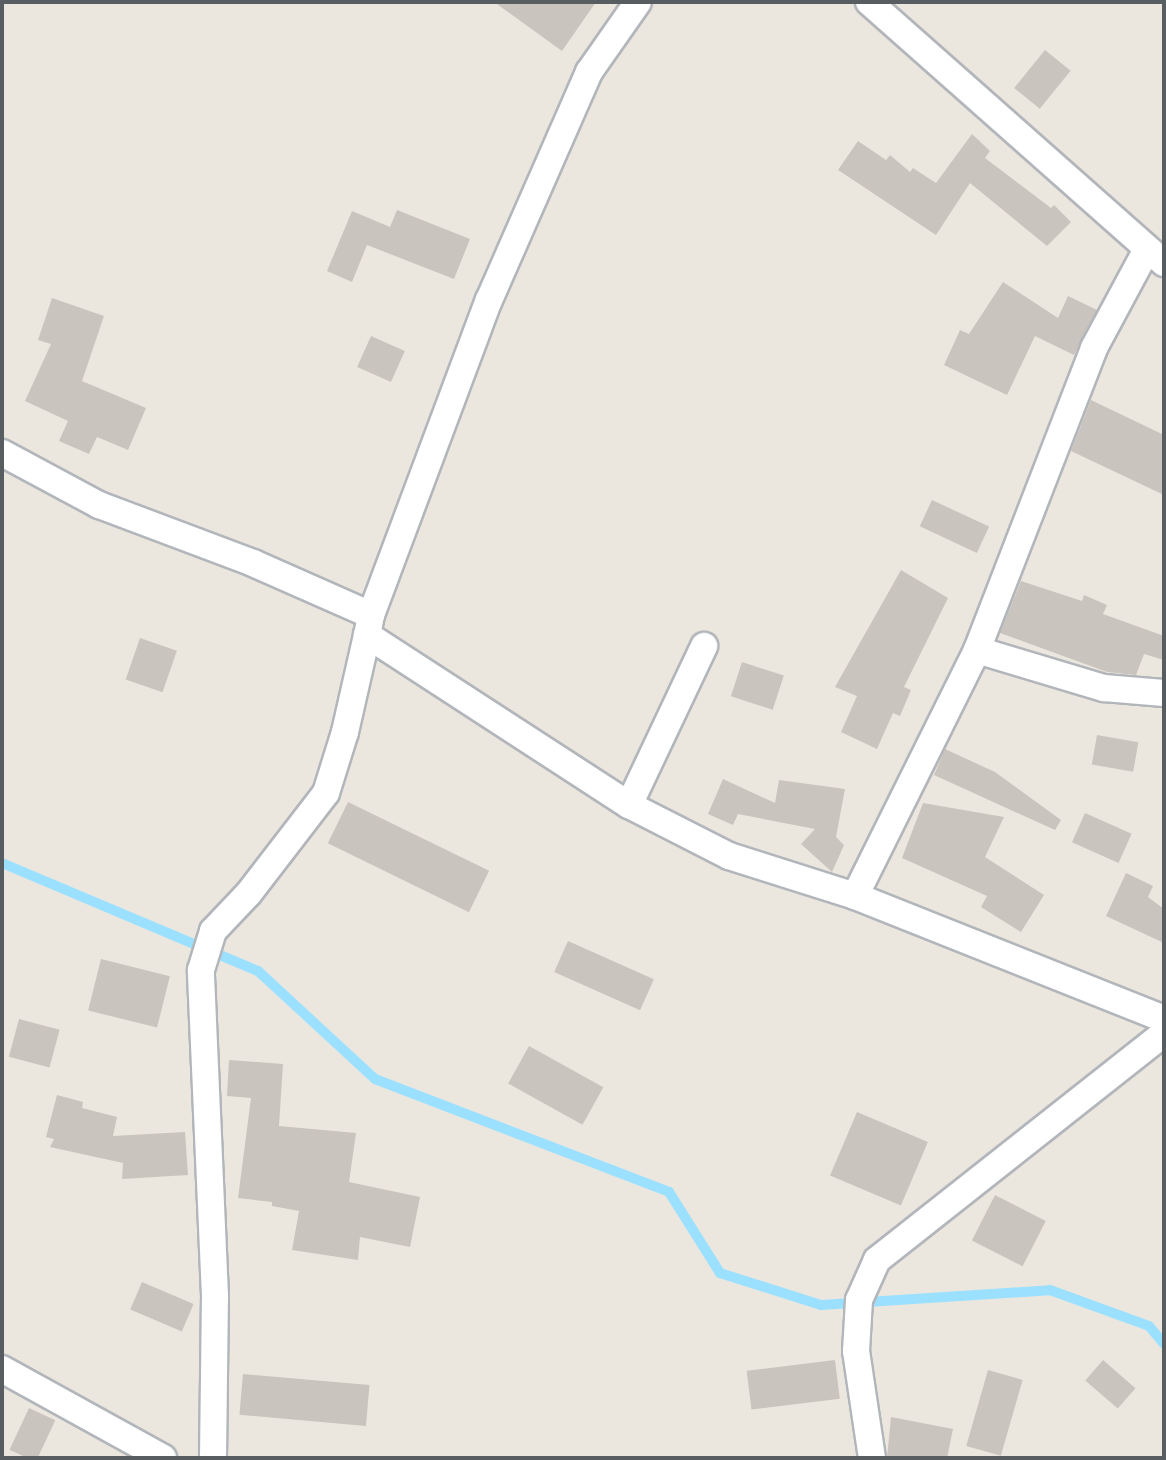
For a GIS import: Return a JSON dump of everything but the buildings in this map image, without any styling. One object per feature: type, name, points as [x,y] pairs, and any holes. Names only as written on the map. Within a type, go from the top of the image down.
[{"type":"street","points":[[213,1458],[215,1296],[201,970],[212,931],[248,893],[326,793],[345,732],[369,625],[489,300],[589,72],[638,2]]},
{"type":"street","points":[[855,896],[977,650],[1094,348],[1155,257],[869,2]]},
{"type":"street","points":[[2,453],[99,505],[253,563],[369,625],[629,805],[729,856],[855,896],[1164,1019]]},
{"type":"street","points":[[629,805],[704,646]]},
{"type":"street","points":[[977,650],[1104,688],[1164,693]]},
{"type":"street","points":[[872,1458],[856,1352],[859,1300],[877,1260],[1164,1033]]},
{"type":"street","points":[[2,1368],[163,1458]]},
{"type":"waterway","points":[[2,863],[258,971],[375,1079],[669,1192],[720,1273],[821,1305],[1050,1290],[1149,1326],[1164,1344]]}]
